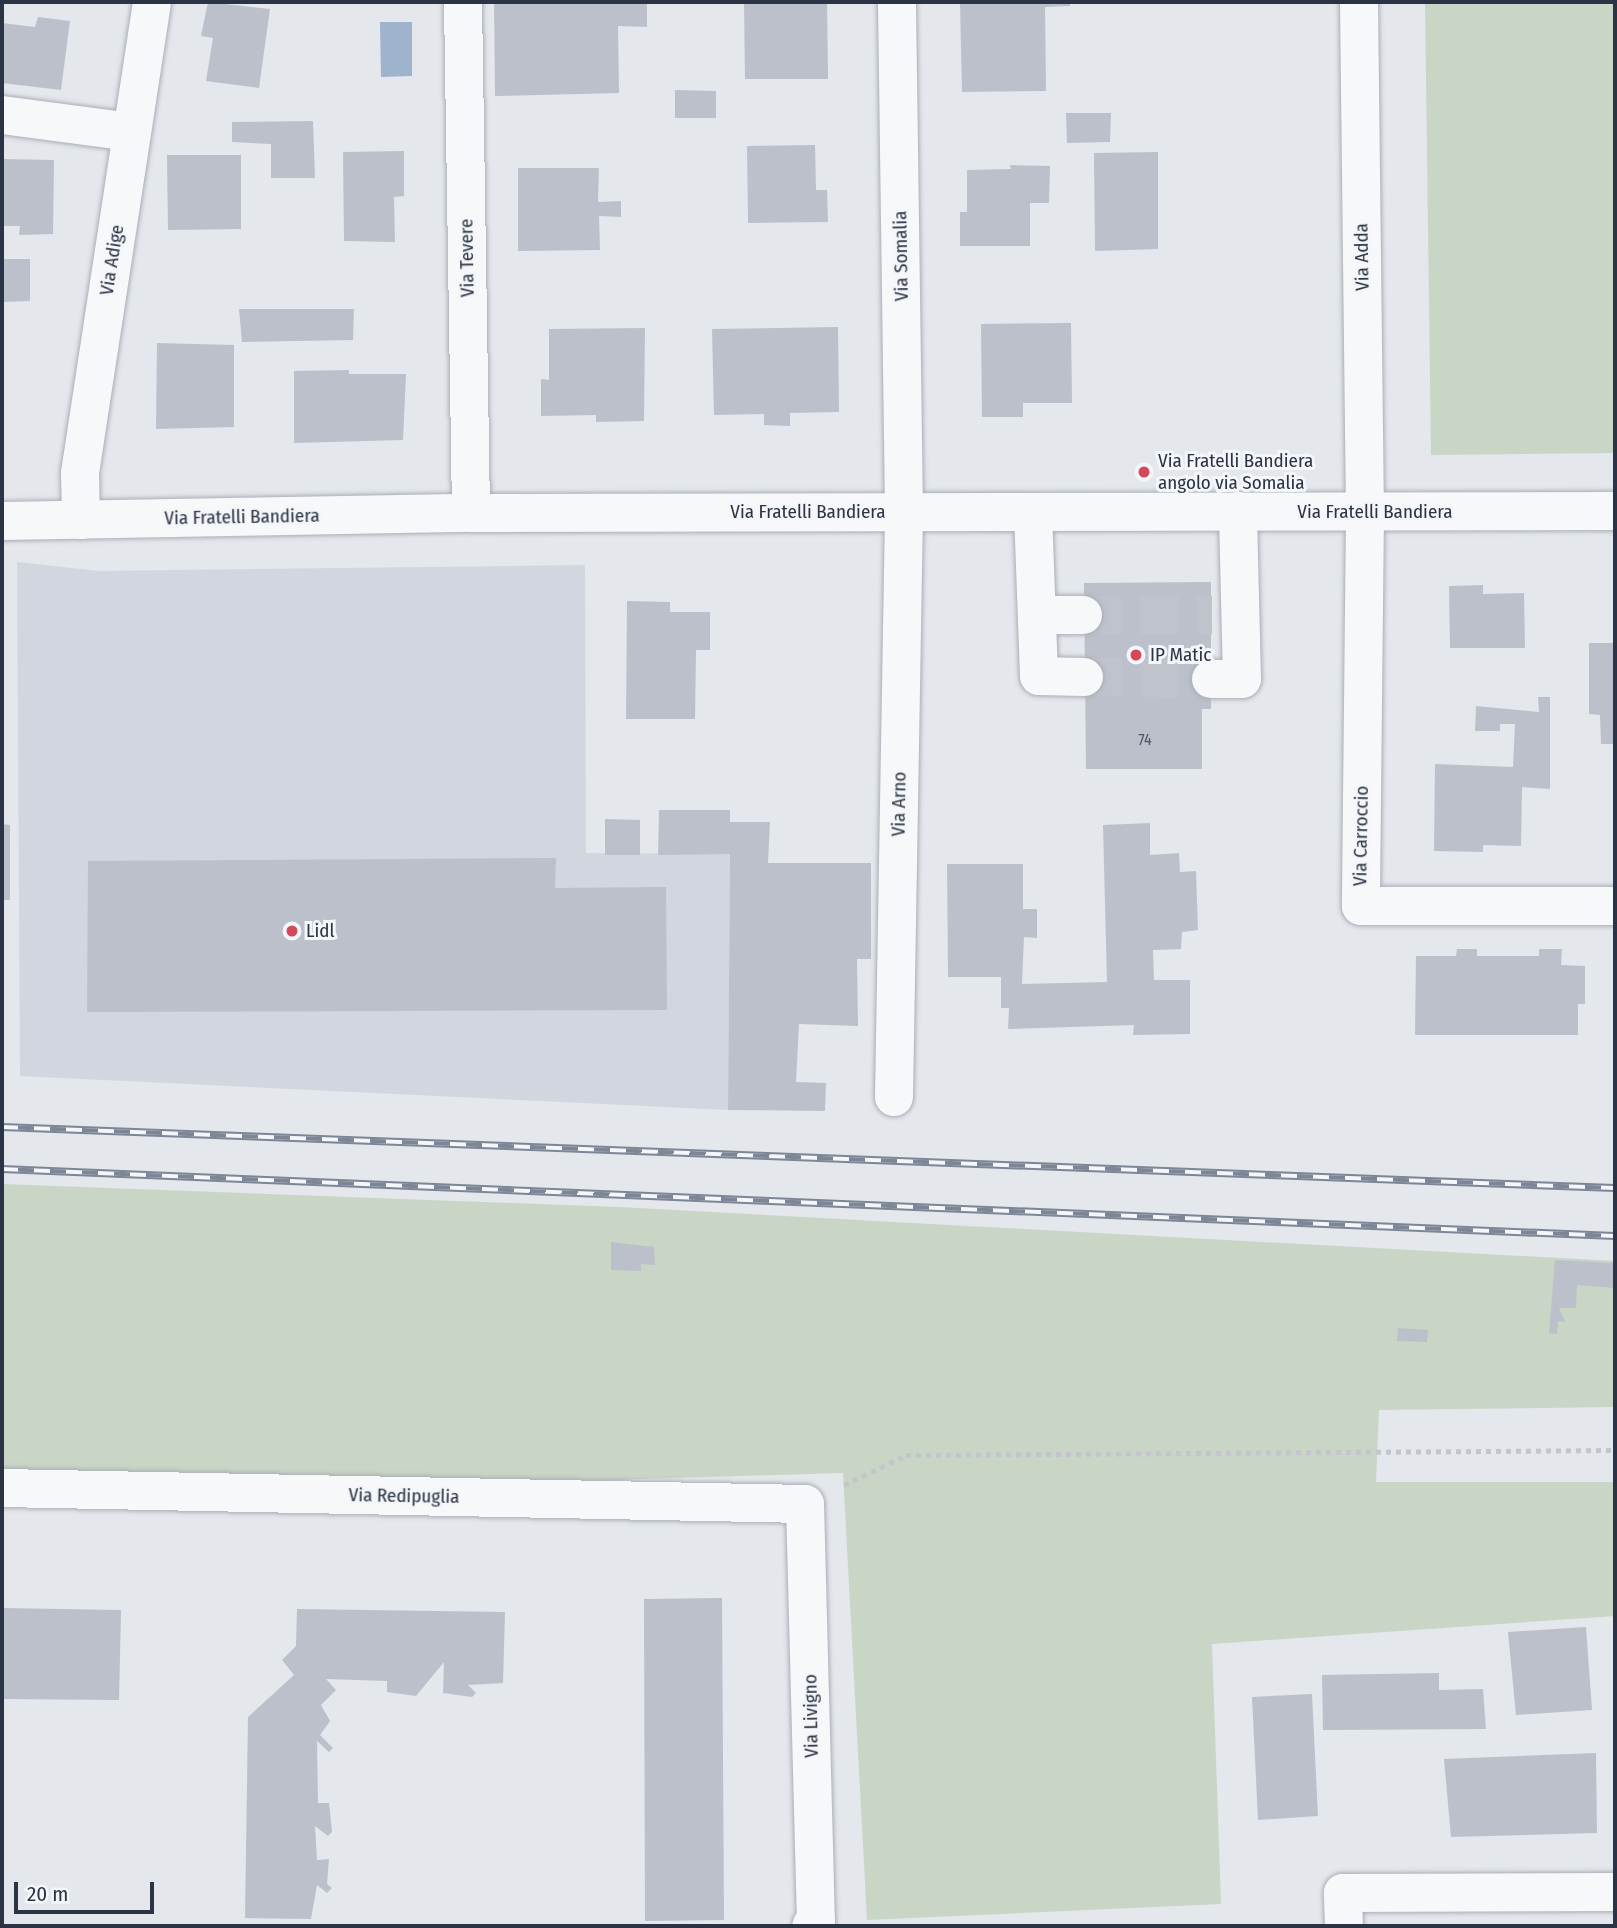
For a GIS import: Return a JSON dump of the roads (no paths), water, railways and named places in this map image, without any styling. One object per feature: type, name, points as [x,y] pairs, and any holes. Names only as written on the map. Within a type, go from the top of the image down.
[{"type":"street","name":"Via Adige","points":[[80,520],[80,473],[152,2]]},
{"type":"street","name":"Via Tevere","points":[[463,2],[471,513]]},
{"type":"street","name":"Via Somalia","points":[[897,2],[904,511]]},
{"type":"street","name":"Via Adda","points":[[1359,2],[1365,512]]},
{"type":"street","points":[[2,115],[132,132]]},
{"type":"street","name":"Via Arno","points":[[894,1097],[904,511]]},
{"type":"street","points":[[1211,679],[1242,679],[1226,615],[1238,511]]},
{"type":"street","name":"Via Fratelli Bandiera","points":[[2,521],[471,513],[1615,511]]},
{"type":"street","points":[[1033,512],[1039,676],[1084,677]]},
{"type":"street","name":"Via Carroccio","points":[[1365,512],[1361,905],[1615,906]]},
{"type":"street","points":[[1037,615],[1083,615]]},
{"type":"street","name":"Via Redipuglia","points":[[2,1488],[805,1504]]},
{"type":"street","name":"Via Livigno","points":[[805,1504],[816,1922],[811,1926]]},
{"type":"street","points":[[1344,1926],[1343,1893],[1615,1892]]},
{"type":"water","points":[[380,22],[412,22],[412,76],[381,77]]},
{"type":"tunnel","points":[[1083,615],[1212,615]]},
{"type":"tunnel","points":[[1084,677],[1211,679]]},
{"type":"railway","points":[[2,1127],[1615,1188]]},
{"type":"railway","points":[[2,1169],[1615,1236]]},
{"type":"place","name":"Via Fratelli Bandiera angolo via Somalia","points":[[1144,472]]},
{"type":"place","name":"IP Matic","points":[[1136,655]]},
{"type":"place","name":"Lidl","points":[[292,931]]}]
